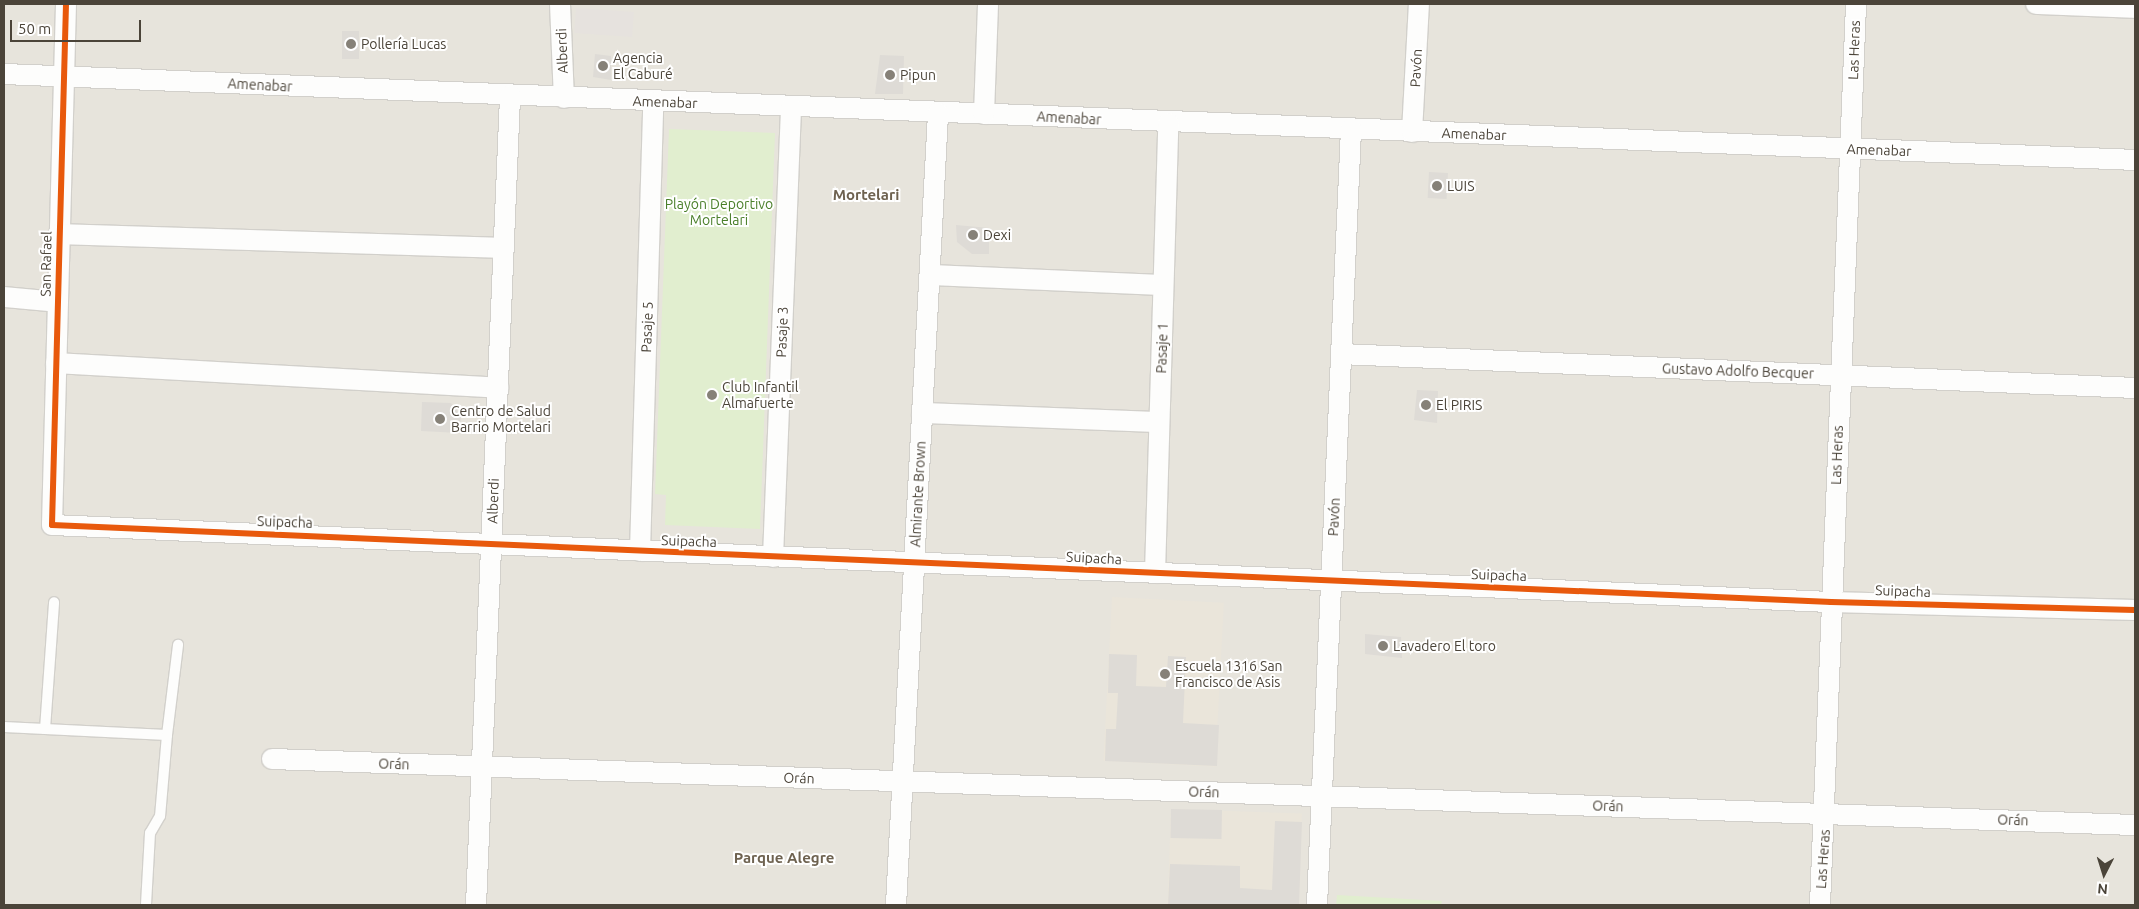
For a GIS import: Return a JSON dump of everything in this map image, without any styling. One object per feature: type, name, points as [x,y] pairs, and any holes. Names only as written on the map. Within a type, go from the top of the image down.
[{"type":"street","name":"San Rafael","points":[[52,525],[66,4]]},
{"type":"street","name":"Alberdi","points":[[560,4],[564,98]]},
{"type":"street","points":[[984,114],[988,4]]},
{"type":"street","name":"Pavón","points":[[1412,132],[1419,4]]},
{"type":"street","name":"Las Heras","points":[[1820,905],[1826,814],[1831,602],[1856,4]]},
{"type":"street","points":[[2036,4],[2135,8]]},
{"type":"street","name":"Amenabar","points":[[4,74],[653,102],[2135,160]]},
{"type":"street","name":"Alberdi","points":[[476,905],[510,96]]},
{"type":"street","name":"Pasaje 5","points":[[640,551],[653,102]]},
{"type":"street","name":"Pasaje 3","points":[[772,557],[791,107]]},
{"type":"street","name":"Almirante Brown","points":[[896,905],[938,113]]},
{"type":"street","name":"Pasaje 1","points":[[1155,573],[1168,122]]},
{"type":"street","name":"Pavón","points":[[1317,905],[1351,129]]},
{"type":"street","points":[[59,234],[504,248]]},
{"type":"street","points":[[930,276],[1163,285]]},
{"type":"street","points":[[4,298],[58,302]]},
{"type":"street","name":"Gustavo Adolfo Becquer","points":[[1341,354],[2135,388]]},
{"type":"street","points":[[56,364],[498,388]]},
{"type":"street","points":[[922,414],[1159,422]]},
{"type":"street","name":"Suipacha","points":[[52,525],[1831,602],[2135,610]]},
{"type":"street","name":"Orán","points":[[272,759],[2135,825]]},
{"type":"lane","points":[[45,729],[54,602]]},
{"type":"lane","points":[[146,905],[150,833],[160,816],[167,735],[178,645]]},
{"type":"lane","points":[[4,727],[167,735]]},
{"type":"shaded area","points":[[4,4],[2135,4],[2135,905],[4,905]]},
{"type":"shaded area","points":[[576,8],[634,12],[632,37],[574,33]]},
{"type":"shaded area","name":"Escuela 1316 San Francisco de Asis","points":[[1112,597],[1224,603],[1215,767],[1103,761]]},
{"type":"shaded area","points":[[1171,809],[1302,814],[1299,905],[1168,905]]},
{"type":"green space","name":"Playón Deportivo Mortelari","points":[[669,129],[775,133],[760,529],[665,525],[666,495],[655,494]]},
{"type":"green space","points":[[1337,895],[1442,901],[1441,905],[1336,905]]},
{"type":"building","name":"Pollería Lucas","points":[[342,31],[359,31],[359,59],[342,59]]},
{"type":"building","name":"Agencia El Caburé","points":[[595,54],[611,56],[611,80],[593,77]]},
{"type":"building","name":"Pipun","points":[[880,55],[904,56],[903,94],[875,94]]},
{"type":"building","name":"LUIS","points":[[1429,172],[1448,173],[1447,199],[1428,198]]},
{"type":"building","name":"Dexi","points":[[956,225],[989,228],[989,254],[972,254],[957,242]]},
{"type":"building","name":"El PIRIS","points":[[1417,390],[1438,391],[1437,423],[1414,420]]},
{"type":"building","points":[[422,402],[451,403],[461,416],[460,433],[421,431]]},
{"type":"building","name":"Lavadero El toro","points":[[1365,634],[1401,637],[1402,658],[1365,654]]},
{"type":"building","points":[[1109,654],[1137,655],[1136,686],[1166,687],[1168,656],[1186,657],[1183,723],[1219,725],[1217,766],[1105,761],[1106,729],[1116,729],[1118,693],[1108,693]]},
{"type":"building","points":[[1171,809],[1222,810],[1221,839],[1170,838]]},
{"type":"building","points":[[1275,821],[1302,822],[1299,905],[1168,905],[1170,864],[1240,866],[1240,888],[1272,890]]},
{"type":"cycle path","points":[[66,4],[52,525],[1831,602],[2135,610]]},
{"type":"place","name":"Pollería Lucas","points":[[351,44]]},
{"type":"place","name":"Agencia El Caburé","points":[[603,66]]},
{"type":"place","name":"Pipun","points":[[890,75]]},
{"type":"place","name":"LUIS","points":[[1437,186]]},
{"type":"place","name":"Dexi","points":[[973,235]]},
{"type":"place","name":"Club Infantil Almafuerte","points":[[712,395]]},
{"type":"place","name":"El PIRIS","points":[[1426,405]]},
{"type":"place","name":"Centro de Salud Barrio Mortelari","points":[[440,419]]},
{"type":"place","name":"Lavadero El toro","points":[[1383,646]]},
{"type":"place","name":"Escuela 1316 San Francisco de Asis","points":[[1165,674]]},
{"type":"district","name":"Mortelari","points":[[866,195]]},
{"type":"district","name":"Parque Alegre","points":[[784,858]]}]
